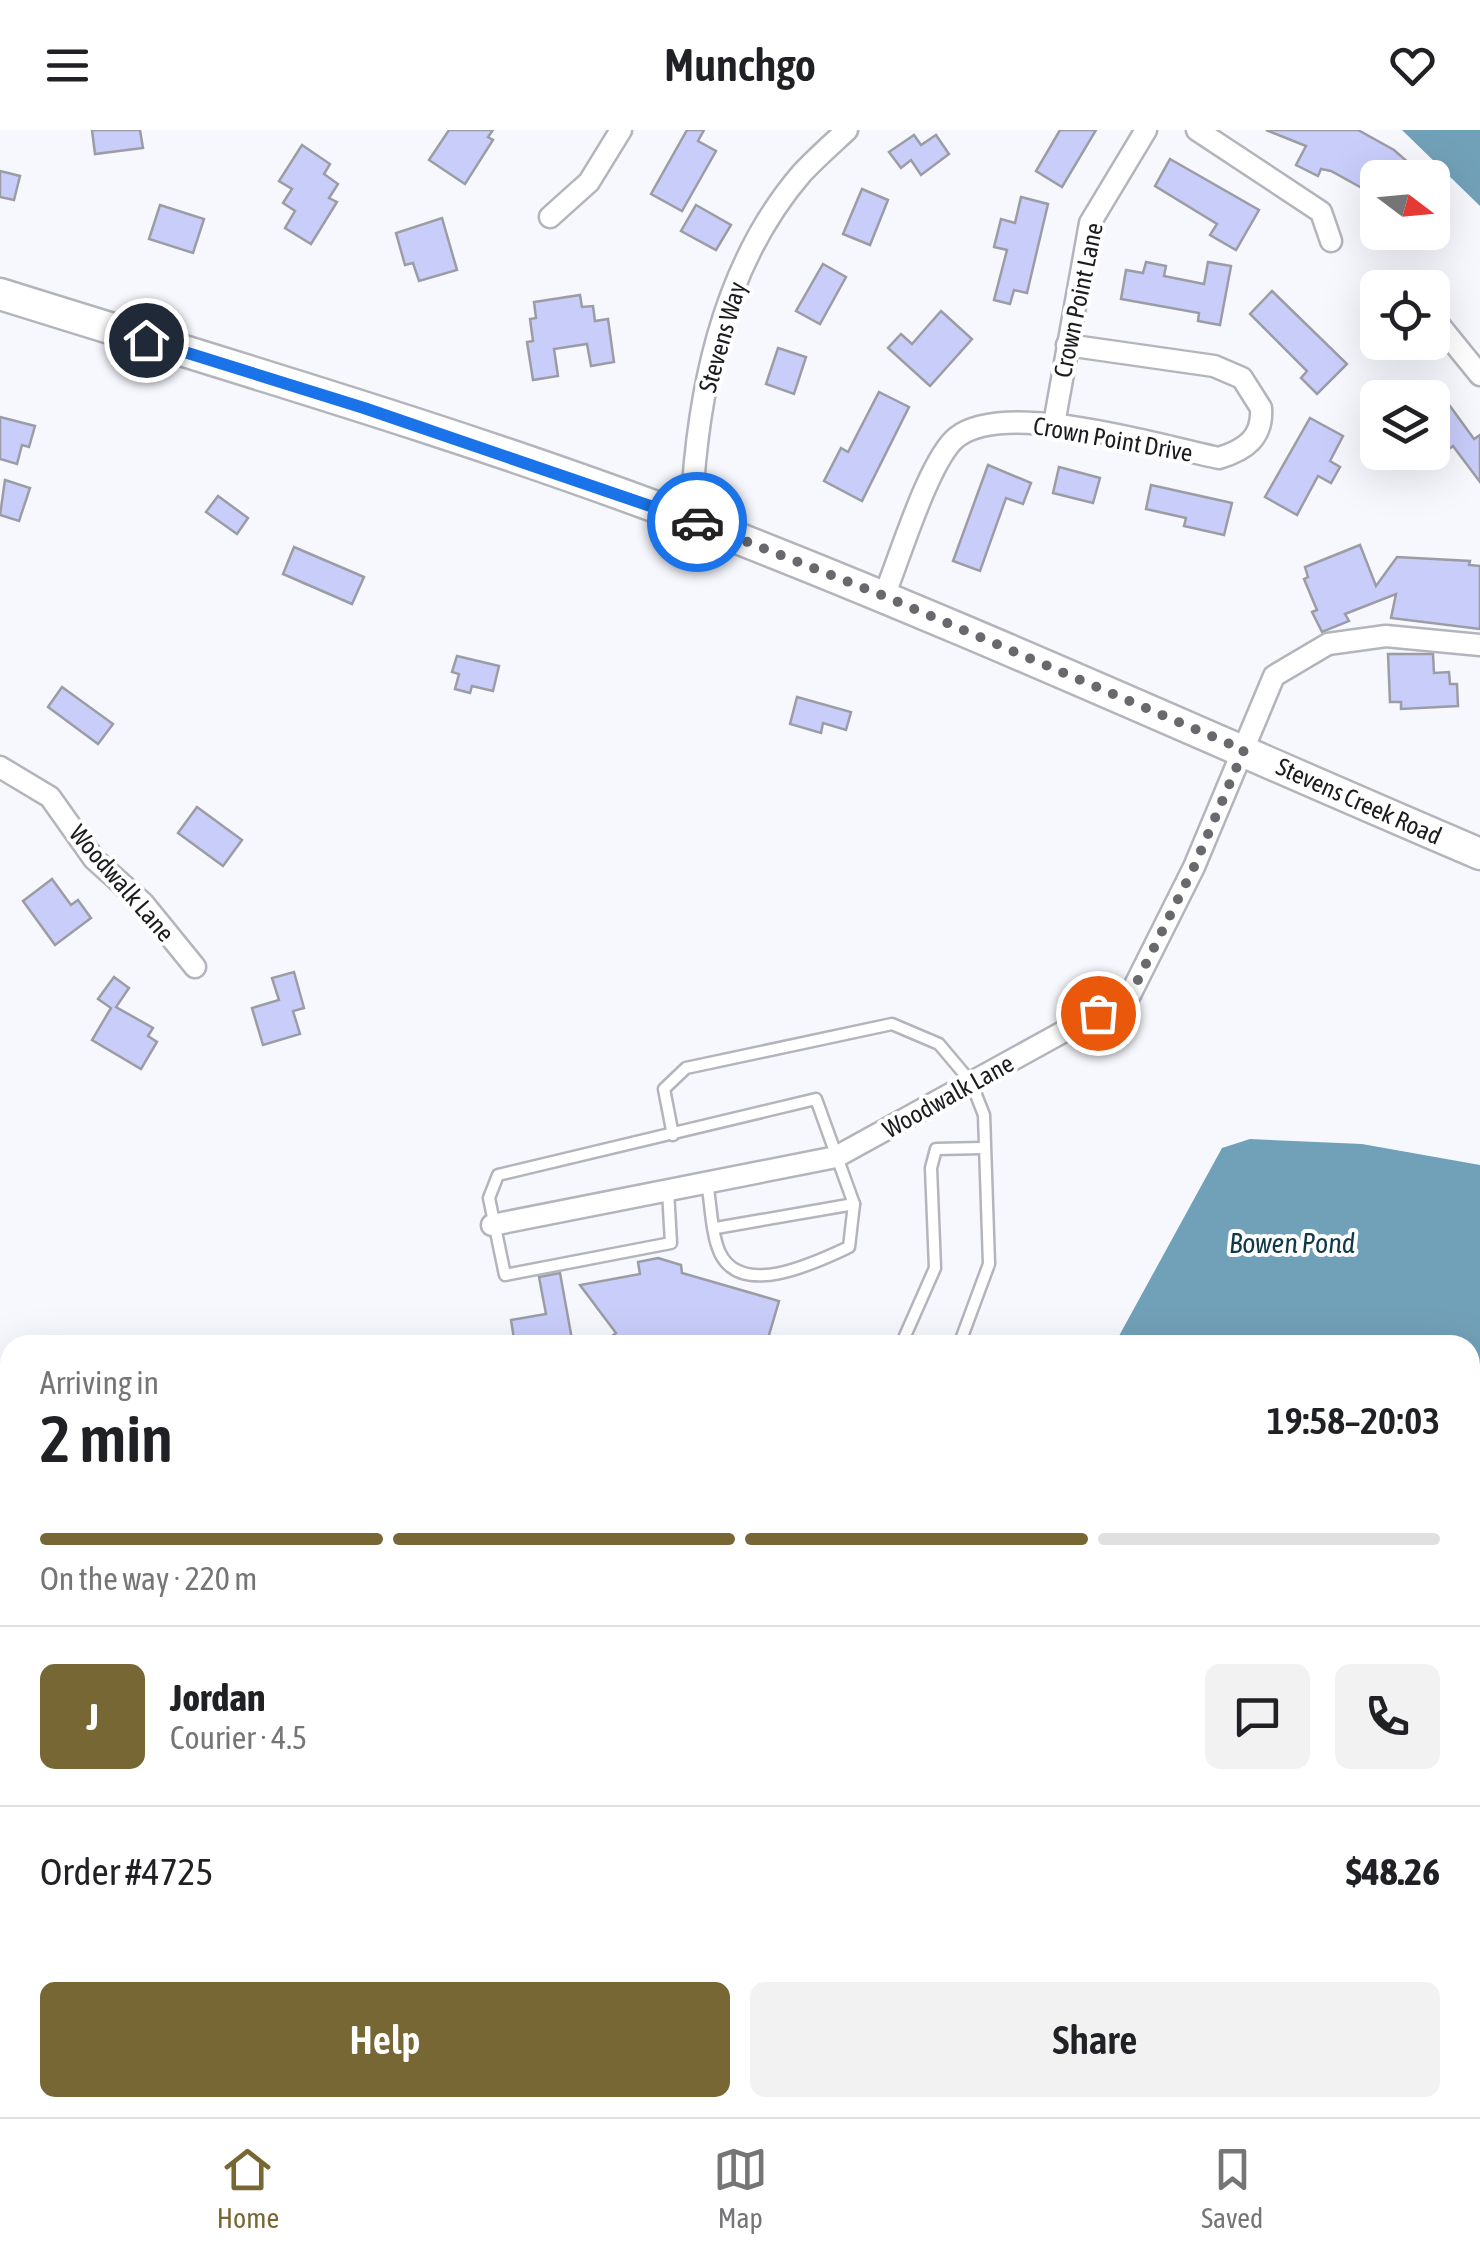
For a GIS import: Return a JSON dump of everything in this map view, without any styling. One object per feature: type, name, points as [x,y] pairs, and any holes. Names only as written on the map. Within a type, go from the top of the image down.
[{"type":"street","points":[[550,218],[588,182],[621,130]]},
{"type":"street","name":"Stevens Way","points":[[691,520],[694,441],[714,348],[739,274],[802,174],[846,130]]},
{"type":"street","name":"Crown Point Lane","points":[[1054,424],[1090,223],[1146,130]]},
{"type":"street","points":[[1198,130],[1321,212],[1330,242]]},
{"type":"street","name":"Stevens Creek Road","points":[[0,294],[364,408],[691,520],[884,596],[1480,854]]},
{"type":"street","points":[[1450,338],[1480,375]]},
{"type":"street","name":"Crown Point Drive","points":[[884,596],[939,459],[956,438],[996,422],[1054,424],[1219,458],[1242,451],[1254,440],[1261,408],[1242,378],[1214,366],[1067,345]]},
{"type":"street","name":"Woodwalk Lane","points":[[492,1225],[836,1158],[1130,996],[1194,867],[1274,676],[1328,644],[1386,636],[1480,645]]},
{"type":"street","name":"Woodwalk Lane","points":[[0,767],[50,797],[94,859],[143,903],[195,967]]},
{"type":"lane","points":[[673,1135],[664,1089],[686,1068],[892,1024],[939,1044],[971,1082],[984,1115],[988,1264],[963,1335]]},
{"type":"lane","points":[[668,1190],[671,1243],[505,1275],[489,1198],[498,1175],[816,1099],[854,1204],[848,1247],[815,1263],[760,1275],[740,1274],[720,1254],[707,1182]]},
{"type":"lane","points":[[905,1335],[935,1268],[931,1168],[936,1149],[983,1148]]},
{"type":"lane","points":[[716,1228],[854,1204]]},
{"type":"water","points":[[1402,130],[1480,130],[1480,206],[1450,177],[1450,160],[1433,160]]},
{"type":"water","name":"Bowen Pond","points":[[1250,1139],[1362,1144],[1480,1165],[1480,1335],[1119,1335],[1222,1148]]},
{"type":"building","points":[[92,130],[140,130],[143,148],[95,154]]},
{"type":"building","points":[[449,130],[493,130],[488,137],[493,140],[465,184],[429,160]]},
{"type":"building","points":[[687,130],[704,130],[698,141],[716,151],[682,211],[651,194]]},
{"type":"building","points":[[1060,130],[1096,130],[1062,187],[1036,171]]},
{"type":"building","points":[[1266,130],[1358,130],[1405,160],[1360,160],[1360,187],[1331,171],[1321,169],[1318,176],[1296,165],[1306,146]]},
{"type":"building","points":[[914,135],[921,145],[936,135],[949,154],[921,175],[911,160],[901,168],[889,152]]},
{"type":"building","points":[[302,145],[330,164],[324,174],[338,184],[329,198],[337,202],[311,244],[285,228],[295,211],[283,203],[292,189],[279,181]]},
{"type":"building","points":[[1170,159],[1259,210],[1236,250],[1210,235],[1217,224],[1155,186]]},
{"type":"building","points":[[0,171],[20,176],[14,200],[0,197]]},
{"type":"building","points":[[862,189],[888,200],[870,245],[843,234]]},
{"type":"building","points":[[1021,197],[1048,204],[1027,293],[1014,290],[1010,304],[994,300],[1007,250],[994,247],[1001,219],[1015,223]]},
{"type":"building","points":[[160,205],[204,219],[193,253],[149,239]]},
{"type":"building","points":[[696,205],[731,225],[716,250],[681,231]]},
{"type":"building","points":[[442,218],[457,270],[419,281],[413,263],[405,265],[396,233]]},
{"type":"building","points":[[1146,262],[1166,266],[1164,276],[1204,284],[1208,262],[1231,266],[1220,325],[1198,321],[1199,313],[1121,299],[1126,270],[1143,273]]},
{"type":"building","points":[[823,264],[846,277],[820,324],[796,311]]},
{"type":"building","points":[[1272,291],[1347,364],[1317,394],[1301,378],[1307,371],[1250,314]]},
{"type":"building","points":[[580,295],[582,307],[593,306],[595,321],[608,319],[614,362],[591,366],[587,344],[554,349],[558,376],[533,380],[527,342],[533,341],[530,319],[536,318],[534,302]]},
{"type":"building","points":[[941,311],[972,339],[930,386],[888,348],[901,334],[912,344]]},
{"type":"building","points":[[778,348],[806,357],[794,394],[766,384]]},
{"type":"building","points":[[879,392],[909,407],[862,501],[824,481],[841,448],[848,452]]},
{"type":"building","points":[[1450,406],[1474,439],[1480,435],[1480,482],[1453,446],[1450,448]]},
{"type":"building","points":[[0,417],[35,426],[29,447],[22,445],[17,464],[0,459]]},
{"type":"building","points":[[1310,418],[1343,436],[1330,461],[1340,467],[1331,483],[1318,476],[1297,515],[1265,497]]},
{"type":"building","points":[[988,465],[1031,483],[1023,504],[1006,498],[980,571],[953,561]]},
{"type":"building","points":[[1059,467],[1100,478],[1093,503],[1053,493]]},
{"type":"building","points":[[5,480],[30,488],[19,521],[0,515]]},
{"type":"building","points":[[1151,485],[1232,503],[1224,535],[1184,526],[1186,518],[1146,509]]},
{"type":"building","points":[[218,496],[248,518],[237,534],[206,512]]},
{"type":"building","points":[[1360,545],[1376,586],[1397,557],[1470,561],[1469,565],[1480,566],[1480,629],[1391,618],[1396,594],[1345,614],[1349,621],[1322,632],[1312,612],[1317,610],[1304,579],[1308,577],[1305,567]]},
{"type":"building","points":[[294,547],[364,577],[352,604],[283,574]]},
{"type":"building","points":[[1388,654],[1433,654],[1434,673],[1449,672],[1450,684],[1457,684],[1458,706],[1401,709],[1401,702],[1390,702]]},
{"type":"building","points":[[457,656],[499,666],[493,691],[472,686],[470,693],[455,689],[459,674],[452,672]]},
{"type":"building","points":[[62,687],[113,724],[98,744],[48,707]]},
{"type":"building","points":[[797,697],[851,712],[846,730],[823,723],[821,733],[790,724]]},
{"type":"building","points":[[197,807],[242,840],[223,866],[178,833]]},
{"type":"building","points":[[52,879],[71,905],[78,900],[91,918],[55,945],[23,901]]},
{"type":"building","points":[[294,972],[304,1008],[293,1011],[300,1034],[263,1045],[252,1008],[279,1000],[272,978]]},
{"type":"building","points":[[114,977],[129,988],[116,1007],[153,1028],[148,1036],[157,1042],[141,1069],[92,1040],[111,1008],[98,999]]},
{"type":"building","points":[[658,1258],[681,1265],[682,1273],[779,1301],[769,1335],[613,1335],[616,1333],[580,1285],[640,1274],[638,1262]]},
{"type":"building","points":[[560,1273],[571,1335],[513,1335],[511,1320],[546,1314],[539,1277]]},
{"type":"way so far","points":[[697,522],[884,596],[1244,750],[1194,867],[1130,996],[1098,1013]]},
{"type":"route","points":[[146,340],[364,408],[697,522]]}]
